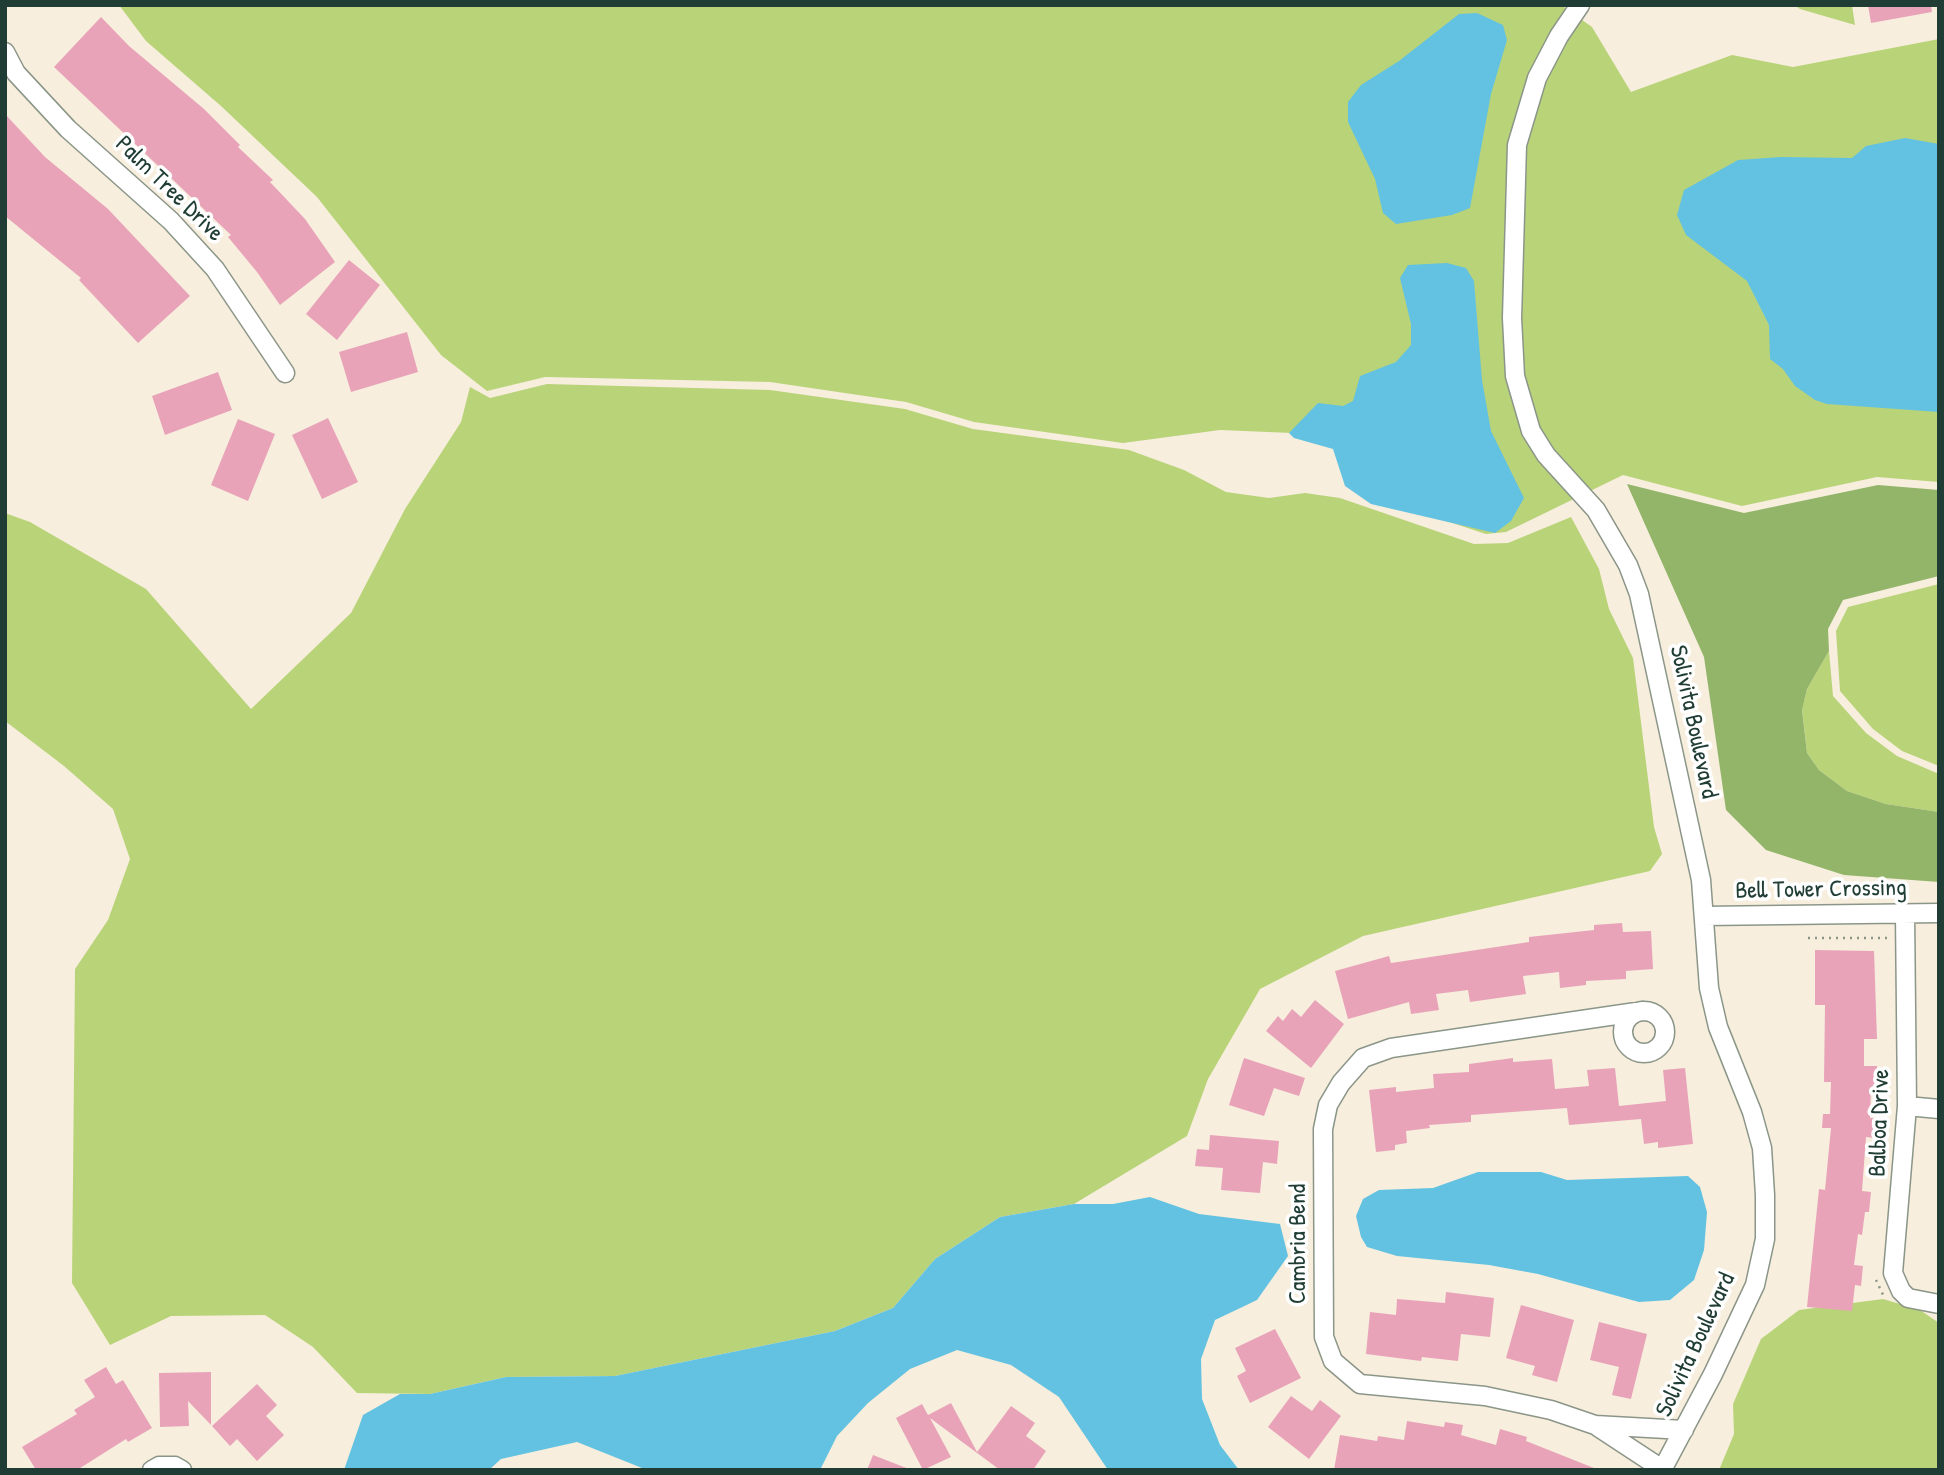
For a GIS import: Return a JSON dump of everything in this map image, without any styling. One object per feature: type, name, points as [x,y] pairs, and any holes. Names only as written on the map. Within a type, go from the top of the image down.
[{"type":"street","name":"Solivita Boulevard","points":[[1580,5],[1559,36],[1537,78],[1517,145],[1512,305],[1515,376],[1531,431],[1546,455],[1596,510],[1628,565],[1639,594],[1701,880],[1709,988],[1718,1027],[1752,1112],[1762,1148],[1765,1239],[1755,1285],[1662,1470]]},
{"type":"street","name":"Palm Tree Drive","points":[[5,52],[16,73],[68,129],[172,221],[215,269],[285,373]]},
{"type":"street","name":"Bell Tower Crossing","points":[[1704,916],[1939,913]]},
{"type":"street","name":"Balboa Drive","points":[[1905,914],[1906,1106],[1893,1273],[1900,1291],[1908,1298],[1939,1304]]},
{"type":"street","name":"Cambria Bend","points":[[1643,1011],[1391,1048],[1363,1058],[1341,1083],[1328,1105],[1323,1129],[1324,1337],[1332,1361],[1360,1384],[1499,1398],[1595,1425],[1684,1430]]},
{"type":"street","points":[[1906,1106],[1939,1109]]},
{"type":"street","points":[[1595,1425],[1662,1470]]},
{"type":"street","points":[[152,1470],[159,1466],[175,1466],[182,1470]]},
{"type":"path","points":[[1808,938],[1905,935]]},
{"type":"green space","points":[[119,5],[1561,5],[1592,27],[1631,92],[1732,55],[1793,67],[1939,39],[1939,482],[1877,477],[1742,506],[1623,475],[1506,532],[1486,534],[1385,501],[1340,435],[1220,430],[1123,443],[974,422],[906,402],[770,382],[545,377],[487,391],[441,355],[317,197],[221,106],[146,41]]},
{"type":"green space","points":[[1794,5],[1852,5],[1855,25],[1800,9]]},
{"type":"green space","points":[[547,384],[770,390],[905,409],[973,429],[1129,450],[1184,470],[1226,492],[1269,498],[1305,493],[1340,498],[1474,544],[1508,543],[1571,517],[1599,569],[1609,609],[1633,658],[1654,827],[1662,854],[1650,871],[1363,936],[1260,989],[1208,1079],[1187,1136],[1074,1204],[1000,1217],[935,1259],[893,1308],[835,1331],[615,1376],[506,1377],[430,1394],[357,1393],[313,1347],[265,1315],[171,1316],[110,1345],[72,1283],[75,969],[108,920],[130,859],[113,809],[64,766],[5,721],[5,513],[30,522],[146,589],[251,709],[351,613],[405,509],[461,422],[470,387],[490,398]]},
{"type":"green space","points":[[1627,484],[1744,513],[1878,485],[1939,490],[1939,576],[1843,600],[1828,629],[1829,651],[1807,689],[1802,710],[1807,753],[1819,770],[1847,791],[1886,804],[1939,812],[1939,882],[1844,875],[1766,850],[1726,810],[1704,657]]},
{"type":"green space","points":[[1939,584],[1939,766],[1902,751],[1873,729],[1840,691],[1836,631],[1848,607]]},
{"type":"green space","points":[[1829,651],[1833,696],[1866,733],[1897,756],[1939,774],[1939,812],[1886,804],[1847,791],[1819,770],[1807,753],[1802,709],[1807,689]]},
{"type":"green space","points":[[1883,1299],[1920,1310],[1939,1323],[1939,1470],[1719,1470],[1734,1434],[1733,1404],[1761,1339],[1799,1310]]},
{"type":"water","points":[[1477,13],[1503,25],[1507,40],[1491,94],[1470,208],[1452,215],[1396,224],[1383,213],[1375,179],[1348,122],[1348,102],[1361,85],[1399,61],[1459,14]]},
{"type":"water","points":[[1905,138],[1939,144],[1939,412],[1827,404],[1815,400],[1795,386],[1783,369],[1770,359],[1769,325],[1747,281],[1686,235],[1677,215],[1684,190],[1738,160],[1781,157],[1852,158],[1866,146]]},
{"type":"water","points":[[1447,263],[1466,268],[1474,281],[1482,380],[1491,431],[1524,498],[1511,521],[1495,533],[1371,504],[1345,486],[1333,449],[1294,438],[1289,433],[1318,403],[1343,406],[1353,401],[1360,376],[1396,362],[1411,345],[1411,324],[1400,278],[1408,265]]},
{"type":"water","points":[[1478,1172],[1541,1172],[1567,1180],[1688,1176],[1700,1187],[1707,1212],[1704,1250],[1694,1280],[1670,1300],[1639,1302],[1538,1274],[1489,1265],[1397,1256],[1367,1247],[1361,1237],[1356,1216],[1363,1199],[1379,1190],[1433,1188]]},
{"type":"water","points":[[1150,1197],[1199,1214],[1280,1224],[1288,1256],[1257,1300],[1215,1320],[1201,1359],[1202,1399],[1220,1445],[1239,1470],[1108,1470],[1059,1397],[1011,1365],[957,1350],[910,1369],[868,1403],[837,1436],[820,1470],[647,1470],[577,1442],[501,1459],[489,1470],[344,1470],[363,1415],[400,1394],[430,1394],[506,1377],[615,1376],[835,1331],[893,1308],[935,1259],[1000,1217],[1074,1204],[1113,1204]]},
{"type":"building","points":[[1868,5],[1931,5],[1932,12],[1871,23]]},
{"type":"building","points":[[101,17],[129,46],[204,109],[240,145],[238,147],[273,180],[270,182],[305,219],[335,262],[280,305],[228,237],[231,235],[54,67]]},
{"type":"building","points":[[5,114],[45,157],[108,209],[190,296],[138,343],[79,280],[81,278],[5,216]]},
{"type":"building","points":[[349,260],[380,285],[337,340],[306,314]]},
{"type":"building","points":[[407,332],[418,372],[351,392],[339,352]]},
{"type":"building","points":[[218,372],[232,410],[165,435],[152,396]]},
{"type":"building","points":[[328,418],[358,482],[322,499],[292,435]]},
{"type":"building","points":[[238,419],[275,434],[248,501],[211,485]]},
{"type":"building","points":[[1622,923],[1623,932],[1651,931],[1653,969],[1626,971],[1626,979],[1586,981],[1586,985],[1560,988],[1559,972],[1523,976],[1526,994],[1470,1002],[1468,990],[1436,994],[1439,1010],[1411,1014],[1409,1002],[1348,1019],[1335,971],[1389,956],[1391,963],[1529,942],[1529,937],[1594,930],[1594,925]]},
{"type":"building","points":[[1815,950],[1874,951],[1877,1039],[1864,1039],[1864,1066],[1877,1066],[1877,1087],[1871,1087],[1870,1118],[1875,1118],[1874,1138],[1866,1137],[1862,1191],[1871,1192],[1869,1212],[1865,1212],[1862,1235],[1858,1234],[1854,1265],[1863,1266],[1861,1286],[1855,1285],[1852,1311],[1807,1307],[1819,1189],[1825,1190],[1831,1128],[1822,1128],[1823,1114],[1830,1114],[1831,1082],[1824,1082],[1825,1005],[1815,1005]]},
{"type":"building","points":[[1315,1000],[1344,1024],[1311,1068],[1266,1031],[1278,1016],[1283,1021],[1292,1009],[1301,1017]]},
{"type":"building","points":[[1244,1058],[1305,1078],[1299,1096],[1274,1088],[1264,1116],[1229,1105]]},
{"type":"building","points":[[1513,1058],[1513,1062],[1552,1059],[1555,1089],[1589,1086],[1587,1070],[1615,1068],[1619,1106],[1666,1101],[1663,1070],[1685,1068],[1693,1144],[1658,1148],[1658,1142],[1644,1144],[1641,1119],[1569,1125],[1567,1108],[1471,1115],[1471,1122],[1429,1125],[1430,1128],[1406,1131],[1407,1143],[1395,1145],[1395,1150],[1376,1152],[1369,1090],[1396,1087],[1396,1092],[1434,1088],[1433,1074],[1469,1072],[1469,1064]]},
{"type":"building","points":[[1210,1135],[1279,1141],[1277,1164],[1263,1162],[1260,1193],[1221,1190],[1223,1168],[1195,1166],[1197,1149],[1209,1150]]},
{"type":"building","points":[[1446,1292],[1494,1298],[1490,1337],[1461,1334],[1458,1361],[1422,1357],[1421,1361],[1366,1354],[1370,1312],[1396,1315],[1397,1299],[1445,1303]]},
{"type":"building","points":[[1521,1305],[1574,1320],[1557,1382],[1532,1375],[1535,1366],[1506,1358]]},
{"type":"building","points":[[1599,1322],[1647,1334],[1631,1399],[1612,1395],[1619,1367],[1590,1360]]},
{"type":"building","points":[[1275,1329],[1301,1378],[1250,1403],[1237,1376],[1246,1371],[1235,1348]]},
{"type":"building","points":[[106,1367],[116,1384],[123,1380],[152,1428],[128,1442],[126,1439],[77,1470],[36,1470],[22,1447],[77,1414],[74,1410],[95,1397],[84,1380]]},
{"type":"building","points":[[211,1372],[211,1425],[188,1401],[189,1426],[160,1427],[159,1373]]},
{"type":"building","points":[[257,1384],[277,1405],[266,1416],[284,1435],[257,1461],[237,1439],[230,1446],[212,1426]]},
{"type":"building","points":[[1291,1396],[1312,1411],[1320,1400],[1341,1416],[1309,1459],[1268,1427]]},
{"type":"building","points":[[951,1403],[977,1452],[1011,1406],[1035,1423],[1026,1436],[1046,1451],[1033,1470],[1000,1470],[930,1418],[951,1457],[923,1470],[896,1418],[922,1404],[928,1415]]},
{"type":"building","points":[[1407,1421],[1444,1427],[1445,1422],[1463,1425],[1461,1435],[1496,1445],[1500,1429],[1527,1437],[1526,1441],[1599,1470],[1334,1470],[1340,1435],[1377,1441],[1378,1436],[1404,1440]]},
{"type":"building","points":[[873,1455],[909,1469],[909,1470],[867,1470]]}]
